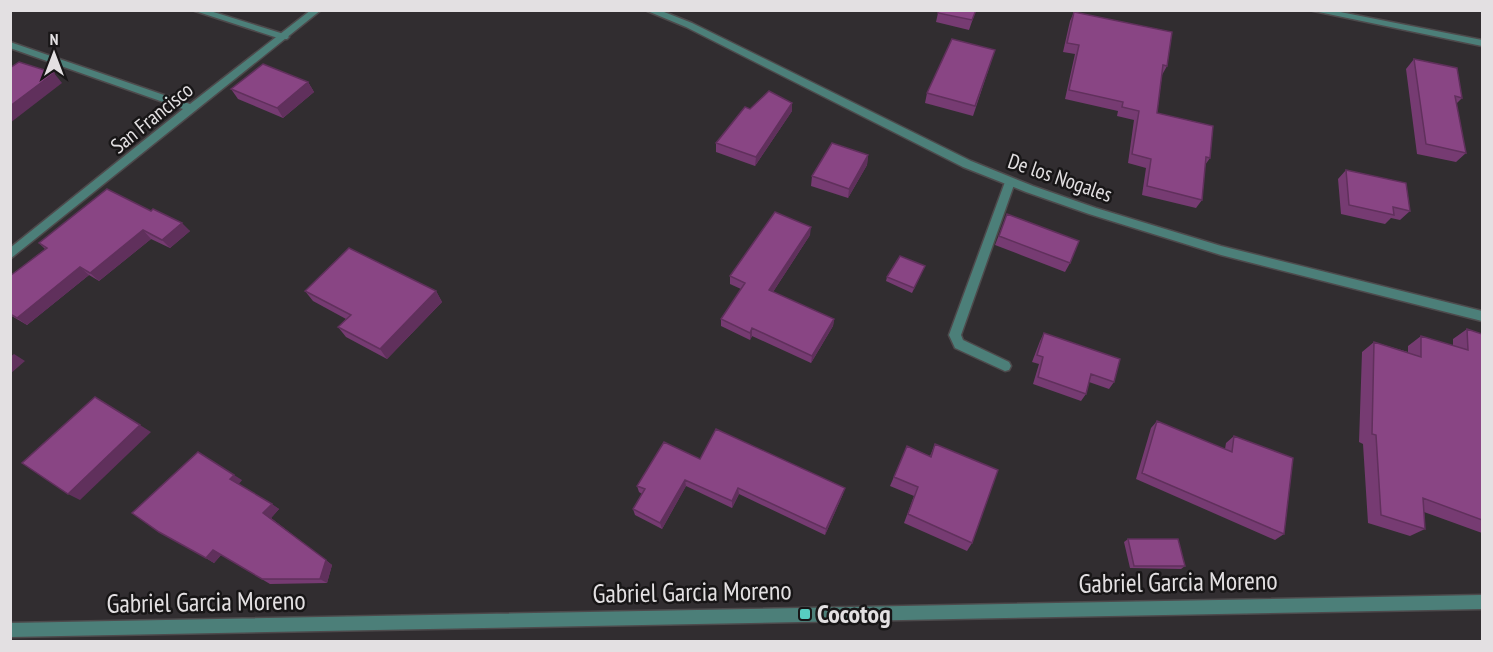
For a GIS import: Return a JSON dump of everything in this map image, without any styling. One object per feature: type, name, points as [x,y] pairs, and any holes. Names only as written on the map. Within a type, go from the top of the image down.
[{"type":"street","points":[[196,10],[284,37]]},
{"type":"street","name":"San Francisco","points":[[10,255],[191,108],[318,10]]},
{"type":"street","name":"De los Nogales","points":[[649,10],[689,26],[967,164],[1010,182],[1131,223],[1260,262],[1482,316]]},
{"type":"street","points":[[1313,10],[1482,44]]},
{"type":"street","points":[[10,45],[191,108]]},
{"type":"street","points":[[1005,366],[959,344],[955,335],[1010,182]]},
{"type":"street","name":"Gabriel Garcia Moreno","points":[[10,630],[65,635],[1482,602]]},
{"type":"building","points":[[939,10],[976,10],[972,20],[938,13]]},
{"type":"building","points":[[1074,12],[1172,32],[1167,66],[1163,65],[1157,113],[1213,126],[1210,158],[1206,157],[1202,200],[1147,186],[1151,159],[1132,154],[1139,111],[1122,107],[1123,102],[1069,90],[1079,45],[1067,43]]},
{"type":"building","points":[[952,39],[995,50],[975,106],[927,93]]},
{"type":"building","points":[[1414,59],[1457,68],[1462,98],[1455,96],[1466,153],[1426,144]]},
{"type":"building","points":[[19,62],[54,73],[10,106],[10,68]]},
{"type":"building","points":[[263,64],[308,82],[277,108],[231,89]]},
{"type":"building","points":[[769,91],[792,103],[756,157],[716,143],[745,107],[750,109]]},
{"type":"building","points":[[832,143],[868,155],[849,189],[812,176]]},
{"type":"building","points":[[1346,170],[1406,183],[1410,211],[1393,207],[1394,215],[1349,205]]},
{"type":"building","points":[[107,189],[151,211],[153,209],[182,223],[162,240],[143,230],[90,273],[80,267],[17,318],[10,314],[10,276],[47,248],[39,243]]},
{"type":"building","points":[[775,212],[811,227],[769,290],[834,319],[812,356],[752,328],[750,333],[721,319],[745,283],[730,276]]},
{"type":"building","points":[[1007,214],[1079,241],[1070,263],[999,236]]},
{"type":"building","points":[[349,248],[436,291],[380,349],[338,327],[351,315],[305,291]]},
{"type":"building","points":[[900,256],[925,266],[914,288],[887,277]]},
{"type":"building","points":[[1467,329],[1482,334],[1482,520],[1423,498],[1425,529],[1381,515],[1376,435],[1372,434],[1374,342],[1421,357],[1421,336],[1468,350]]},
{"type":"building","points":[[1044,333],[1120,359],[1114,382],[1091,374],[1086,394],[1038,377],[1043,357],[1037,355]]},
{"type":"building","points":[[95,397],[140,425],[68,494],[22,463]]},
{"type":"building","points":[[1157,421],[1232,452],[1234,436],[1293,458],[1284,534],[1142,473]]},
{"type":"building","points":[[716,429],[845,488],[826,529],[738,488],[732,501],[685,480],[660,523],[633,509],[645,489],[637,486],[664,442],[700,459]]},
{"type":"building","points":[[935,444],[998,470],[972,543],[908,514],[918,487],[894,477],[907,446],[931,457]]},
{"type":"building","points":[[198,452],[234,475],[230,479],[272,504],[263,513],[326,560],[320,579],[262,579],[213,550],[206,558],[159,532],[132,513]]},
{"type":"building","points":[[1128,539],[1178,539],[1185,566],[1134,566]]},
{"type":"place","name":"Cocotog","points":[[805,614]]}]
